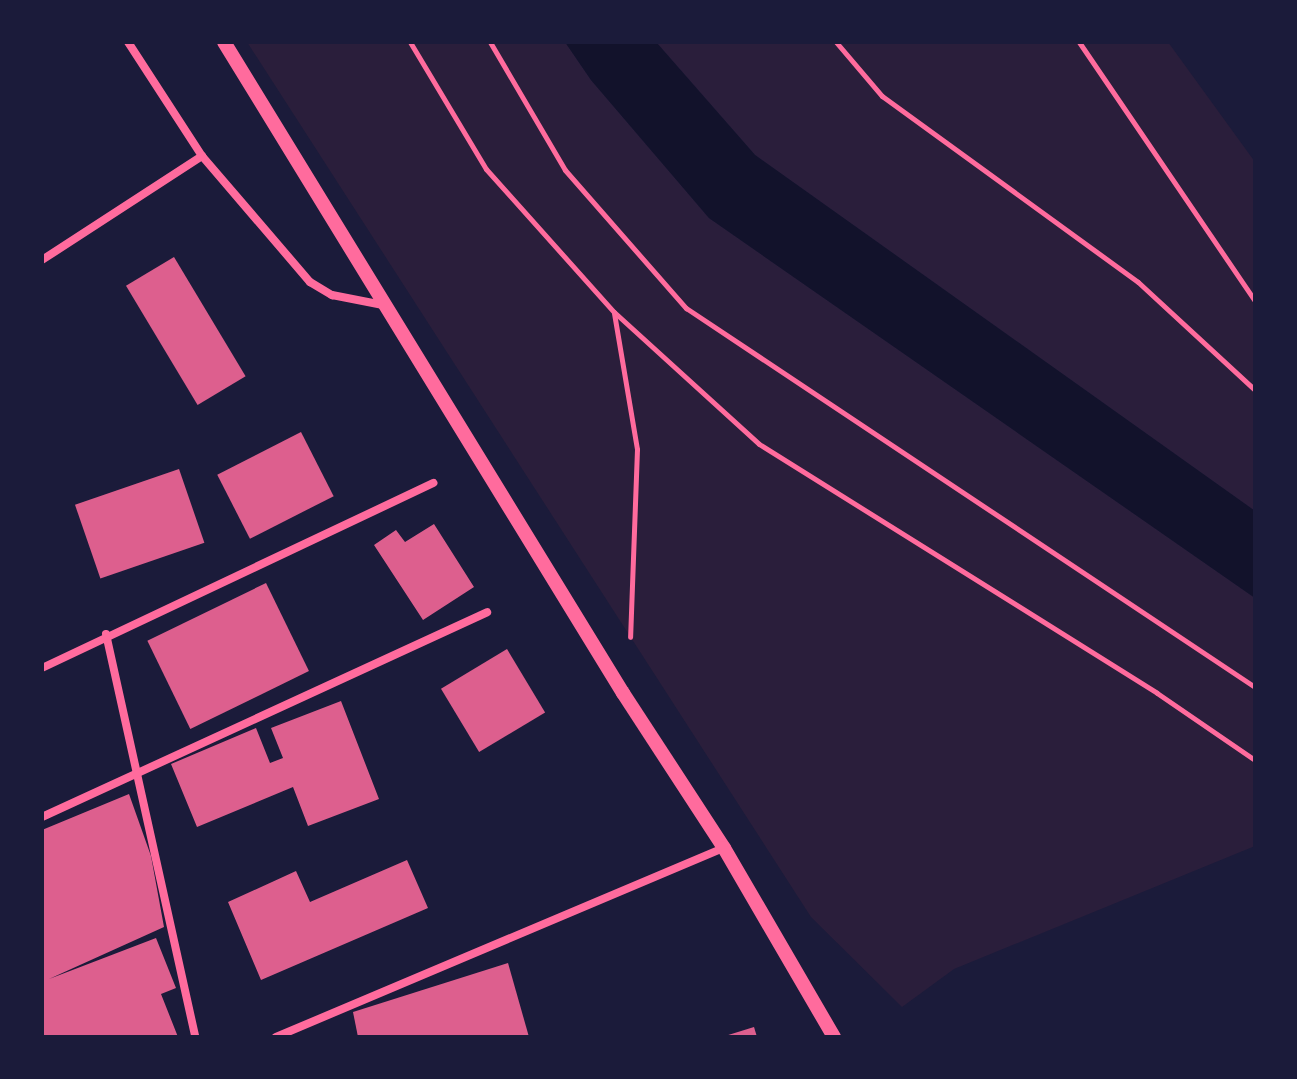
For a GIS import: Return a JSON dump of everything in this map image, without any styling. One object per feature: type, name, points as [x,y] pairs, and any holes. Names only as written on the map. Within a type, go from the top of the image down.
[{"type":"street","points":[[128,42],[202,156],[310,282],[332,295],[388,306]]},
{"type":"street","points":[[224,42],[623,693],[724,848],[834,1037]]},
{"type":"street","points":[[42,260],[202,156]]},
{"type":"street","points":[[42,668],[106,634],[433,483]]},
{"type":"street","points":[[42,817],[137,770],[487,612]]},
{"type":"street","points":[[106,634],[195,1037]]},
{"type":"street","points":[[276,1037],[724,848]]},
{"type":"path","points":[[410,42],[486,169],[614,312],[759,444],[1157,693],[1255,760]]},
{"type":"path","points":[[490,42],[565,170],[686,308],[1255,687]]},
{"type":"path","points":[[836,42],[882,96],[1138,282],[1255,390]]},
{"type":"path","points":[[1079,42],[1255,301]]},
{"type":"path","points":[[614,312],[637,449],[638,516],[623,693]]},
{"type":"shaded area","points":[[247,42],[565,42],[591,80],[709,218],[1255,598],[1255,846],[954,969],[902,1007],[811,917]]},
{"type":"shaded area","points":[[565,42],[656,42],[755,155],[1255,511],[1255,598],[709,218],[591,80]]},
{"type":"shaded area","points":[[656,42],[1168,42],[1255,162],[1255,511],[755,155]]},
{"type":"building","points":[[174,257],[246,376],[198,405],[126,286]]},
{"type":"building","points":[[301,432],[334,496],[250,539],[217,475]]},
{"type":"building","points":[[179,469],[204,543],[100,579],[75,505]]},
{"type":"building","points":[[434,524],[474,587],[423,620],[374,545],[396,530],[405,542]]},
{"type":"building","points":[[266,583],[309,671],[190,729],[147,641]]},
{"type":"building","points":[[507,649],[545,712],[479,752],[441,689]]},
{"type":"building","points":[[341,701],[379,799],[308,826],[293,787],[197,827],[171,764],[256,728],[270,763],[283,758],[271,728]]},
{"type":"building","points":[[129,794],[151,856],[164,927],[49,979],[156,938],[176,988],[161,994],[178,1037],[42,1037],[42,830]]},
{"type":"building","points":[[407,860],[428,908],[261,980],[228,902],[296,871],[310,902]]},
{"type":"building","points":[[508,963],[529,1037],[358,1037],[353,1012]]},
{"type":"building","points":[[754,1027],[757,1037],[725,1037],[725,1036]]}]
